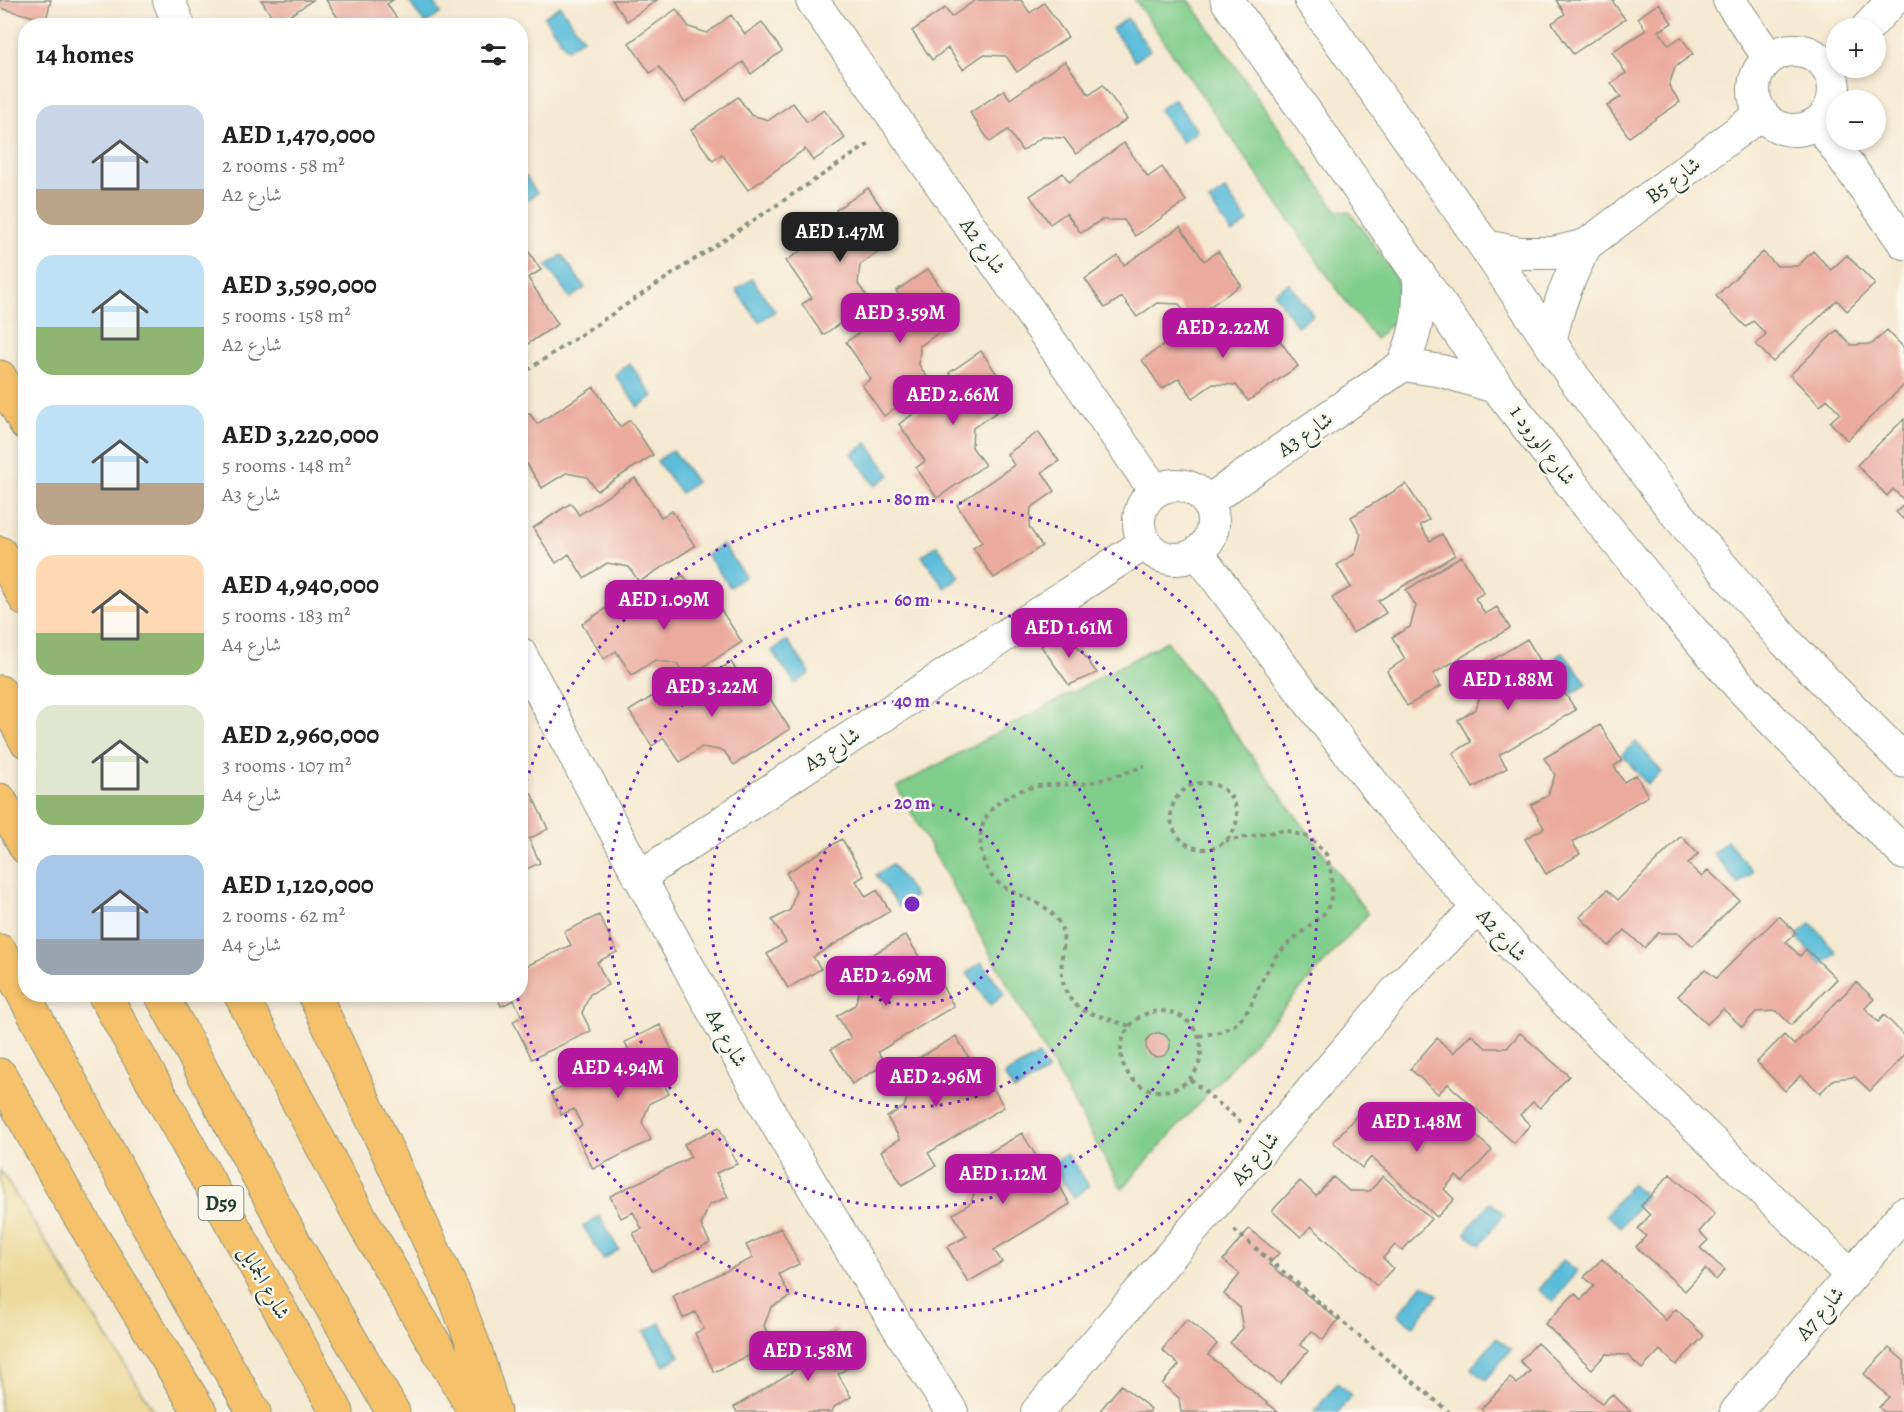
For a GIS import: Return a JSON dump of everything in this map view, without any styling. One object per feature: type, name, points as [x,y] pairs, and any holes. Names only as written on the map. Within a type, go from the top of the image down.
[{"type":"main road","points":[[0,377],[18,410]]},
{"type":"main road","points":[[0,553],[18,586]]},
{"type":"main road","points":[[0,692],[18,726]]},
{"type":"main road","points":[[0,800],[18,833]]},
{"type":"main road","points":[[0,951],[18,984]]},
{"type":"main road","points":[[28,1002],[187,1296],[254,1412]]},
{"type":"main road","name":"شارع الجمايل","points":[[108,1002],[338,1412]]},
{"type":"main road","name":"D59","points":[[165,1002],[296,1246],[393,1412]]},
{"type":"main road","points":[[244,1002],[364,1224],[475,1412]]},
{"type":"main road","points":[[318,1002],[454,1294],[475,1349],[494,1412]]},
{"type":"main road","points":[[0,1075],[66,1194],[200,1412]]},
{"type":"street","points":[[169,0],[176,18]]},
{"type":"street","points":[[193,0],[197,18]]},
{"type":"street","name":"A2 شارع","points":[[812,0],[1155,491]]},
{"type":"street","name":"شارع الورود 1","points":[[1227,0],[1498,388],[1588,505],[1738,684],[1904,853]]},
{"type":"street","points":[[1311,0],[1550,342],[1676,513],[1786,642],[1904,761]]},
{"type":"street","points":[[1729,0],[1769,58]]},
{"type":"street","points":[[1876,18],[1893,0]]},
{"type":"street","points":[[1826,60],[1800,50],[1784,51],[1769,58],[1759,70],[1753,84],[1754,100],[1761,114],[1772,125],[1787,131],[1803,130],[1818,123],[1828,112],[1834,97],[1834,78]]},
{"type":"street","name":"B5 شارع","points":[[1485,246],[1519,253],[1553,253],[1586,245],[1761,114]]},
{"type":"street","points":[[1818,123],[1904,243]]},
{"type":"street","name":"B5 شارع","points":[[1550,342],[1561,298],[1586,245]]},
{"type":"street","points":[[1419,276],[1418,321],[1403,365],[1442,371],[1498,388]]},
{"type":"street","name":"A3 شارع","points":[[1207,502],[1403,365]]},
{"type":"street","points":[[1169,485],[1184,485],[1197,491],[1207,502],[1213,515],[1213,530],[1207,543],[1197,553],[1183,559],[1168,559],[1155,553],[1145,543],[1139,529],[1139,514],[1145,501],[1155,491],[1169,485]]},
{"type":"street","name":"A3 شارع","points":[[639,877],[1145,543]]},
{"type":"street","name":"A2 شارع","points":[[1197,553],[1362,770],[1422,844],[1525,961],[1851,1275]]},
{"type":"street","name":"A4 شارع","points":[[528,668],[639,877],[806,1177],[890,1316],[952,1412]]},
{"type":"street","name":"A5 شارع","points":[[1037,1412],[1400,988],[1478,909]]},
{"type":"street","name":"A7 شارع","points":[[1736,1412],[1904,1213]]},
{"type":"path","points":[[528,370],[898,125]]},
{"type":"path","points":[[1129,1026],[1081,1009],[1067,993],[1060,973],[1064,938],[1060,925],[1053,913],[1042,904],[1004,887],[992,875],[983,860],[980,843],[982,826],[991,810],[1003,798],[1034,787],[1085,783],[1146,766]]},
{"type":"path","points":[[1199,1036],[1220,1032],[1238,1023],[1250,1007],[1275,957],[1327,911],[1332,894],[1331,873],[1326,854],[1311,838],[1285,830],[1226,841],[1212,848],[1198,848],[1185,842],[1175,832],[1171,818],[1173,804],[1181,791],[1194,784],[1209,783],[1224,788],[1234,800],[1237,814],[1234,829],[1226,841]]},
{"type":"path","points":[[1149,1012],[1173,1012],[1184,1017],[1199,1036],[1202,1051],[1198,1066],[1190,1079],[1178,1087],[1162,1091],[1148,1089],[1135,1081],[1125,1069],[1121,1054],[1122,1039],[1129,1026],[1149,1012]]},
{"type":"path","points":[[1190,1079],[1267,1143]]},
{"type":"path","points":[[1211,1210],[1449,1412]]},
{"type":"green space","points":[[1135,0],[1189,0],[1337,211],[1350,212],[1395,274],[1404,311],[1376,339],[1349,306]]},
{"type":"green space","points":[[1167,641],[1368,914],[1122,1189],[897,787]]},
{"type":"sand","points":[[0,1170],[155,1412],[0,1412]]},
{"type":"water","points":[[408,0],[432,0],[441,13],[434,18],[421,18]]},
{"type":"water","points":[[560,6],[583,38],[567,49],[544,17]]},
{"type":"water","points":[[1127,18],[1150,50],[1135,61],[1112,29]]},
{"type":"water","points":[[1174,99],[1197,131],[1182,142],[1159,110]]},
{"type":"water","points":[[528,180],[537,193],[528,200]]},
{"type":"water","points":[[1225,190],[1248,222],[1232,233],[1209,201]]},
{"type":"water","points":[[562,255],[585,288],[570,298],[547,266]]},
{"type":"water","points":[[752,279],[775,311],[759,322],[736,290]]},
{"type":"water","points":[[1289,283],[1313,315],[1297,326],[1274,293]]},
{"type":"water","points":[[630,364],[653,396],[638,407],[615,375]]},
{"type":"water","points":[[867,443],[890,475],[875,486],[852,454]]},
{"type":"water","points":[[673,450],[696,482],[681,493],[657,461]]},
{"type":"water","points":[[722,544],[745,576],[730,587],[707,555]]},
{"type":"water","points":[[937,545],[960,577],[945,588],[922,556]]},
{"type":"water","points":[[787,640],[810,673],[795,684],[772,651]]},
{"type":"water","points":[[1562,652],[1587,683],[1573,694],[1548,664]]},
{"type":"water","points":[[1636,742],[1662,772],[1647,784],[1622,754]]},
{"type":"water","points":[[1727,841],[1753,872],[1738,884],[1713,853]]},
{"type":"water","points":[[892,864],[915,896],[899,907],[876,875]]},
{"type":"water","points":[[1811,923],[1837,953],[1822,965],[1796,936]]},
{"type":"water","points":[[982,962],[1005,994],[990,1005],[967,973]]},
{"type":"water","points":[[1039,1055],[1048,1071],[1014,1091],[1004,1075]]},
{"type":"water","points":[[1067,1154],[1089,1186],[1074,1197],[1051,1165]]},
{"type":"water","points":[[1631,1184],[1646,1196],[1621,1227],[1606,1215]]},
{"type":"water","points":[[1490,1202],[1504,1214],[1480,1245],[1465,1233]]},
{"type":"water","points":[[599,1216],[619,1250],[603,1259],[583,1226]]},
{"type":"water","points":[[1563,1260],[1577,1271],[1553,1302],[1538,1290]]},
{"type":"water","points":[[1423,1284],[1438,1295],[1413,1326],[1398,1315]]},
{"type":"water","points":[[660,1323],[680,1356],[664,1366],[644,1332]]},
{"type":"water","points":[[1496,1338],[1511,1349],[1486,1380],[1471,1368]]},
{"type":"water","points":[[1337,1383],[1352,1395],[1338,1412],[1314,1412]]},
{"type":"building","points":[[0,0],[51,0],[46,18],[0,8]]},
{"type":"building","points":[[261,0],[313,0],[286,18],[273,18]]},
{"type":"building","points":[[326,0],[393,0],[387,4],[397,18],[338,18]]},
{"type":"building","points":[[612,0],[657,0],[627,21]]},
{"type":"building","points":[[976,0],[1021,0],[1030,13],[1044,3],[1068,37],[1017,72],[1006,56],[983,55],[963,69],[948,48],[932,60],[912,31],[945,8],[951,17]]},
{"type":"building","points":[[1556,0],[1614,0],[1613,2],[1625,19],[1573,54],[1552,23],[1565,14]]},
{"type":"building","points":[[1659,3],[1672,23],[1659,31],[1669,45],[1681,37],[1693,54],[1675,67],[1669,86],[1680,102],[1629,137],[1607,106],[1621,97],[1611,83],[1626,73],[1612,52],[1646,30],[1638,18]]},
{"type":"building","points":[[676,9],[689,27],[707,33],[731,15],[745,34],[762,22],[782,51],[751,74],[743,62],[685,103],[659,67],[650,73],[629,43]]},
{"type":"building","points":[[1065,61],[1089,95],[1103,85],[1127,119],[1076,154],[1064,138],[1042,137],[1022,151],[1008,130],[990,142],[970,113],[1004,90],[1010,99]]},
{"type":"building","points":[[738,97],[751,115],[769,120],[793,103],[807,122],[824,110],[845,138],[813,161],[805,149],[748,190],[722,154],[713,161],[691,130]]},
{"type":"building","points":[[1124,143],[1148,177],[1162,167],[1186,201],[1135,236],[1124,220],[1101,220],[1081,233],[1066,213],[1050,224],[1030,196],[1063,173],[1069,182]]},
{"type":"building","points":[[868,188],[888,217],[871,229],[884,248],[860,265],[858,284],[871,302],[823,335],[802,304],[812,298],[786,261],[843,221],[836,210]]},
{"type":"building","points":[[1180,227],[1204,261],[1218,251],[1241,285],[1190,320],[1179,304],[1157,303],[1137,317],[1122,297],[1105,308],[1085,279],[1118,256],[1124,265]]},
{"type":"building","points":[[528,251],[541,270],[528,278]]},
{"type":"building","points":[[1813,251],[1831,270],[1847,255],[1875,284],[1847,311],[1837,300],[1773,362],[1756,344],[1766,334],[1753,321],[1746,327],[1716,296],[1763,252],[1777,266],[1798,266]]},
{"type":"building","points":[[928,269],[948,298],[931,310],[944,329],[920,346],[919,365],[931,383],[884,416],[862,385],[871,379],[846,342],[904,302],[896,291]]},
{"type":"building","points":[[528,278],[558,324],[528,344]]},
{"type":"building","points":[[1237,308],[1260,342],[1274,332],[1298,366],[1248,401],[1236,385],[1213,384],[1193,398],[1179,378],[1162,389],[1142,360],[1175,337],[1182,346]]},
{"type":"building","points":[[1837,330],[1851,345],[1872,344],[1887,330],[1904,348],[1904,385],[1847,440],[1830,422],[1840,413],[1827,399],[1820,406],[1790,375]]},
{"type":"building","points":[[981,351],[1001,380],[985,392],[998,411],[973,428],[972,447],[985,465],[937,498],[916,468],[925,461],[899,424],[957,384],[949,373]]},
{"type":"building","points":[[594,387],[620,427],[630,420],[653,455],[597,491],[587,477],[566,473],[542,488],[528,466],[528,414],[537,424]]},
{"type":"building","points":[[1904,419],[1904,500],[1893,489],[1887,496],[1857,465]]},
{"type":"building","points":[[1038,432],[1059,461],[1042,472],[1055,491],[1031,508],[1029,527],[1042,546],[994,578],[973,548],[982,542],[957,505],[1014,465],[1007,454]]},
{"type":"building","points":[[635,478],[661,517],[672,511],[695,546],[639,582],[629,567],[607,563],[584,578],[569,554],[556,563],[533,528],[571,503],[579,515]]},
{"type":"building","points":[[1406,484],[1429,520],[1420,525],[1430,541],[1442,534],[1455,555],[1378,601],[1386,613],[1353,633],[1332,598],[1351,587],[1337,565],[1355,554],[1361,534],[1351,517]]},
{"type":"building","points":[[1904,505],[1904,520],[1896,512]]},
{"type":"building","points":[[1461,556],[1484,593],[1475,598],[1485,614],[1497,607],[1510,628],[1433,674],[1441,686],[1407,706],[1387,671],[1405,659],[1392,637],[1410,627],[1416,606],[1406,590]]},
{"type":"building","points":[[683,575],[709,614],[719,607],[742,642],[686,678],[677,664],[655,660],[632,675],[616,651],[604,659],[582,624],[619,600],[627,611]]},
{"type":"building","points":[[1067,632],[1097,673],[1069,685],[1041,646]]},
{"type":"building","points":[[1527,639],[1549,675],[1541,680],[1551,696],[1562,689],[1576,710],[1499,755],[1507,768],[1473,788],[1453,753],[1471,742],[1458,720],[1476,709],[1482,689],[1472,672]]},
{"type":"building","points":[[731,662],[756,701],[767,694],[790,729],[734,765],[724,751],[702,747],[680,762],[664,738],[652,746],[629,711],[667,687],[674,699]]},
{"type":"building","points":[[1600,725],[1622,761],[1614,766],[1624,782],[1636,775],[1648,796],[1572,842],[1580,854],[1546,874],[1525,839],[1544,828],[1531,805],[1548,795],[1555,775],[1544,758]]},
{"type":"building","points":[[531,793],[548,829],[529,839],[540,863],[528,868],[528,794]]},
{"type":"building","points":[[1681,836],[1698,854],[1688,864],[1702,877],[1708,870],[1739,900],[1693,946],[1679,933],[1658,933],[1644,948],[1625,930],[1609,946],[1580,917],[1607,890],[1618,900]]},
{"type":"building","points":[[842,839],[864,876],[856,881],[866,897],[877,890],[890,911],[813,957],[821,969],[788,988],[767,954],[786,942],[772,920],[790,910],[796,890],[786,873]]},
{"type":"building","points":[[599,915],[617,952],[597,962],[608,985],[590,994],[582,1013],[591,1031],[532,1059],[513,1021],[522,1017],[515,1002],[528,1002],[528,965],[571,945],[564,932]]},
{"type":"building","points":[[1779,916],[1796,933],[1786,942],[1800,956],[1806,949],[1837,979],[1791,1025],[1777,1011],[1756,1012],[1742,1027],[1723,1009],[1707,1024],[1678,996],[1705,969],[1716,978]]},
{"type":"building","points":[[906,935],[928,972],[920,977],[930,993],[942,986],[954,1006],[878,1052],[886,1064],[852,1084],[831,1049],[851,1038],[837,1016],[855,1005],[861,986],[850,968]]},
{"type":"building","points":[[1856,982],[1874,999],[1865,1008],[1878,1022],[1884,1015],[1904,1035],[1904,1056],[1870,1091],[1855,1077],[1834,1079],[1820,1093],[1801,1075],[1785,1091],[1757,1062],[1784,1035],[1794,1045]]},
{"type":"building","points":[[660,1025],[677,1061],[657,1071],[669,1094],[650,1103],[642,1122],[651,1140],[593,1169],[574,1130],[582,1126],[574,1109],[561,1115],[551,1093],[631,1055],[625,1042]]},
{"type":"building","points":[[1158,1033],[1166,1037],[1170,1045],[1166,1053],[1158,1057],[1150,1053],[1146,1045],[1150,1037]]},
{"type":"building","points":[[1520,1033],[1569,1076],[1540,1108],[1533,1102],[1520,1115],[1530,1125],[1514,1143],[1448,1084],[1438,1094],[1410,1069],[1437,1038],[1453,1053],[1471,1034],[1486,1048],[1507,1048]]},
{"type":"building","points":[[956,1036],[978,1073],[970,1077],[980,1093],[992,1086],[1004,1107],[928,1153],[936,1166],[902,1185],[881,1151],[900,1139],[887,1117],[904,1107],[911,1086],[900,1069]]},
{"type":"building","points":[[1444,1107],[1492,1150],[1463,1182],[1456,1176],[1444,1189],[1454,1199],[1437,1217],[1371,1157],[1362,1168],[1333,1142],[1360,1112],[1377,1127],[1394,1108],[1409,1121],[1430,1122]]},
{"type":"building","points":[[719,1127],[737,1164],[716,1173],[728,1197],[709,1205],[701,1225],[710,1243],[652,1271],[633,1233],[642,1229],[633,1212],[621,1218],[610,1196],[691,1157],[684,1144]]},
{"type":"building","points":[[1022,1133],[1044,1169],[1037,1174],[1046,1190],[1058,1183],[1070,1204],[994,1250],[1002,1262],[968,1282],[947,1247],[967,1236],[953,1214],[971,1203],[977,1183],[967,1166]]},
{"type":"building","points":[[1670,1174],[1715,1214],[1699,1232],[1708,1240],[1700,1248],[1725,1270],[1716,1280],[1705,1269],[1685,1291],[1636,1247],[1646,1236],[1638,1229],[1650,1215],[1641,1206]]},
{"type":"building","points":[[1383,1176],[1431,1219],[1402,1251],[1395,1245],[1383,1258],[1393,1268],[1377,1286],[1311,1226],[1301,1237],[1272,1211],[1300,1181],[1316,1196],[1333,1177],[1349,1191],[1370,1191]]},
{"type":"building","points":[[781,1228],[799,1264],[779,1274],[790,1297],[771,1307],[764,1326],[773,1344],[714,1372],[695,1333],[704,1329],[695,1312],[683,1318],[673,1296],[753,1258],[746,1245]]},
{"type":"building","points":[[1249,1229],[1279,1253],[1269,1264],[1338,1320],[1323,1340],[1312,1331],[1300,1345],[1308,1351],[1280,1384],[1230,1343],[1243,1328],[1239,1307],[1224,1294],[1240,1274],[1223,1260]]},
{"type":"building","points":[[1602,1259],[1666,1320],[1676,1309],[1704,1336],[1676,1365],[1660,1350],[1642,1369],[1627,1355],[1606,1354],[1592,1369],[1545,1324],[1575,1293],[1581,1300],[1594,1286],[1584,1277]]},
{"type":"building","points":[[1187,1319],[1217,1344],[1208,1355],[1278,1412],[1181,1412],[1179,1398],[1162,1384],[1179,1365],[1162,1350]]},
{"type":"building","points":[[835,1328],[856,1363],[838,1374],[851,1397],[834,1407],[832,1412],[737,1412],[734,1407],[810,1361],[802,1349]]},
{"type":"building","points":[[1537,1343],[1602,1404],[1612,1394],[1631,1412],[1484,1412],[1481,1409],[1510,1378],[1517,1384],[1530,1371],[1520,1361]]},
{"type":"building","points":[[1889,1348],[1904,1361],[1904,1412],[1884,1412],[1879,1407],[1889,1397],[1864,1374]]},
{"type":"building","points":[[1121,1385],[1151,1409],[1149,1412],[1099,1412]]}]
